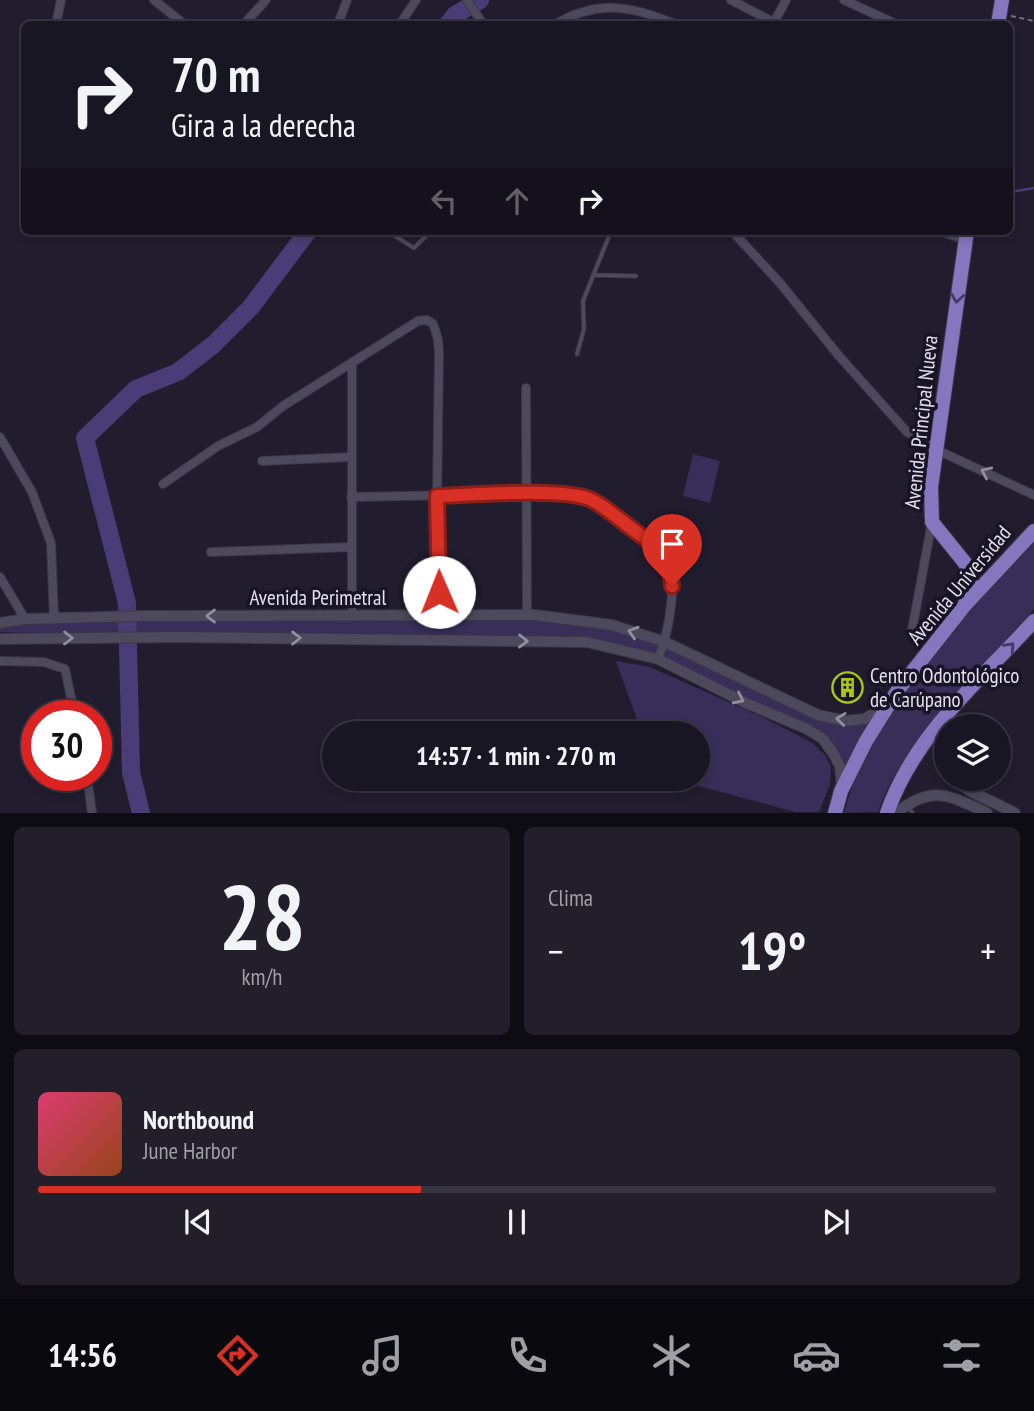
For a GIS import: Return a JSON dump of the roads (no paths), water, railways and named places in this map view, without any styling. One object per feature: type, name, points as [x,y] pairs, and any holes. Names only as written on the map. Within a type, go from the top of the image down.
[{"type":"highway","name":"Avenida Principal Nueva","points":[[965,605],[971,579],[965,564],[932,522],[931,487],[966,235]]},
{"type":"highway","name":"Avenida Universidad","points":[[835,813],[841,791],[866,741],[898,690],[965,605],[1034,531]]},
{"type":"highway","points":[[887,813],[896,788],[921,746],[952,708],[1034,621]]},
{"type":"main road","name":"Avenida Perimetral","points":[[0,623],[54,618],[527,615],[573,618],[612,625],[665,642],[818,715],[846,722],[864,719],[879,711],[898,690]]},
{"type":"main road","points":[[354,616],[357,639]]},
{"type":"main road","name":"Avenida Perimetral","points":[[0,639],[587,642],[658,659],[746,703],[807,729],[822,739],[839,766],[841,791]]},
{"type":"main road","points":[[950,714],[952,708]]},
{"type":"main road","points":[[970,791],[1016,813]]},
{"type":"main road","points":[[896,813],[911,808],[925,795],[947,795],[987,813]]},
{"type":"street","points":[[57,21],[61,0]]},
{"type":"street","points":[[154,0],[180,21]]},
{"type":"street","points":[[247,21],[266,0]]},
{"type":"street","points":[[339,21],[346,0]]},
{"type":"street","points":[[402,21],[416,0]]},
{"type":"street","points":[[467,0],[481,21]]},
{"type":"street","points":[[731,0],[770,21]]},
{"type":"street","points":[[776,21],[786,0]]},
{"type":"street","points":[[844,0],[890,21]]},
{"type":"street","points":[[560,21],[574,9],[591,4],[610,4],[631,7],[667,21]]},
{"type":"street","points":[[736,235],[907,432],[937,450],[1034,495]]},
{"type":"street","points":[[163,484],[218,446],[257,426],[283,406],[418,321],[427,320],[433,324],[439,353],[437,496],[440,615]]},
{"type":"street","points":[[352,363],[351,547],[354,616]]},
{"type":"street","points":[[526,387],[527,615]]},
{"type":"street","points":[[0,437],[32,492],[51,543],[54,618]]},
{"type":"street","points":[[262,461],[351,457]]},
{"type":"street","points":[[351,497],[562,493],[592,500],[663,554],[671,569],[672,586],[665,642],[658,659]]},
{"type":"street","points":[[912,629],[932,522]]},
{"type":"street","points":[[211,552],[351,547]]},
{"type":"street","points":[[0,577],[25,619]]},
{"type":"street","points":[[0,661],[44,662],[65,669],[72,700]]},
{"type":"street","points":[[89,791],[92,813]]},
{"type":"lane","points":[[393,235],[414,248],[427,235]]},
{"type":"lane","points":[[577,354],[584,329],[583,301],[609,235]]},
{"type":"lane","points":[[593,275],[636,276]]},
{"type":"waterway","points":[[450,21],[455,15],[480,0]]},
{"type":"waterway","points":[[1013,192],[1034,188]]},
{"type":"waterway","points":[[141,813],[131,772],[127,603],[85,438],[136,389],[178,372],[213,345],[251,307],[305,235]]},
{"type":"place","name":"Centro Odontológico de Carúpano","points":[[847,687]]}]
